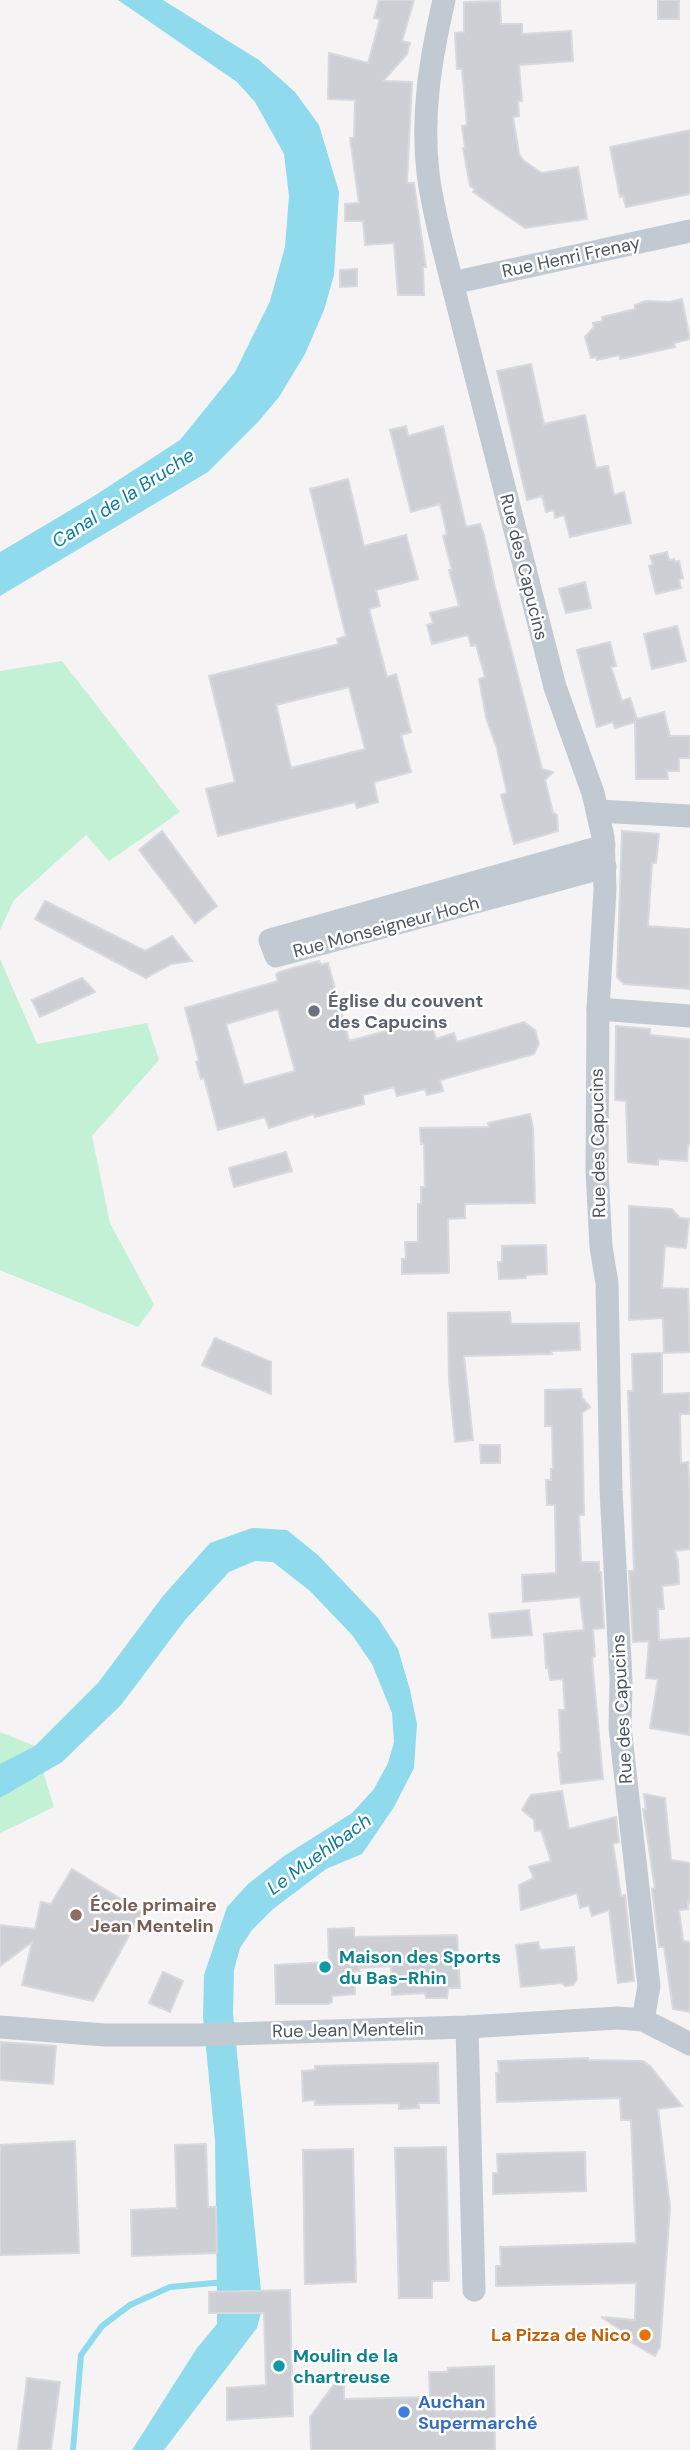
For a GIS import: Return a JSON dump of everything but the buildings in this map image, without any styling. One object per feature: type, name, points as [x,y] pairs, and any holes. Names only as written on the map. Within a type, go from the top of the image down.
[{"type":"street","name":"Rue des Capucins","points":[[444,0],[429,74],[426,134],[433,202],[555,687],[598,811],[604,857],[597,1009],[597,1171],[601,1247],[607,1283],[611,1490],[621,1680],[620,1727],[649,1986],[643,2020]]},
{"type":"street","name":"Rue Henri Frenay","points":[[452,283],[690,231]]},
{"type":"street","points":[[598,811],[690,816]]},
{"type":"street","name":"Rue Monseigneur Hoch","points":[[604,857],[276,956],[270,940],[604,857]]},
{"type":"street","points":[[597,1009],[690,1016]]},
{"type":"street","name":"Rue Jean Mentelin","points":[[0,2027],[105,2035],[197,2035],[467,2027],[618,2018],[643,2020],[690,2044]]},
{"type":"street","points":[[467,2027],[474,2290]]},
{"type":"green space","points":[[62,661],[180,812],[109,861],[86,835],[14,900],[0,930],[0,671]]},
{"type":"green space","points":[[0,959],[37,1044],[147,1023],[159,1060],[92,1136],[110,1223],[154,1305],[138,1327],[0,1270]]},
{"type":"green space","points":[[0,1732],[35,1746],[54,1807],[0,1833]]},
{"type":"water","name":"Canal de la Bruche","points":[[118,0],[163,0],[259,60],[295,92],[319,125],[339,192],[334,275],[324,310],[305,354],[279,397],[208,472],[0,596],[0,552],[94,496],[180,440],[235,372],[270,301],[285,247],[289,196],[284,154],[255,102],[237,82]]},
{"type":"water","name":"Le Muehlbach","points":[[252,1528],[287,1530],[318,1555],[378,1618],[398,1649],[417,1724],[414,1768],[394,1807],[362,1854],[326,1869],[273,1909],[252,1930],[240,1948],[234,1970],[233,2013],[261,2291],[217,2292],[215,2140],[203,2017],[204,1975],[227,1907],[248,1884],[284,1856],[352,1813],[374,1789],[388,1763],[394,1742],[392,1713],[372,1664],[352,1635],[310,1591],[273,1562],[255,1561],[229,1572],[185,1620],[121,1705],[62,1762],[0,1798],[0,1764],[35,1746],[98,1683],[163,1596],[210,1543]]},
{"type":"water","points":[[217,2313],[261,2313],[257,2328],[164,2450],[132,2450],[197,2348],[217,2324]]},
{"type":"waterway","points":[[73,2450],[81,2355],[102,2326],[130,2305],[170,2287],[225,2282]]},
{"type":"place","name":"Église du couvent des Capucins","points":[[314,1011]]},
{"type":"place","name":"École primaire Jean Mentelin","points":[[76,1915]]},
{"type":"place","name":"Maison des Sports du Bas-Rhin","points":[[325,1967]]},
{"type":"place","name":"La Pizza de Nico","points":[[645,2335]]},
{"type":"place","name":"Moulin de la chartreuse","points":[[279,2366]]},
{"type":"place","name":"Auchan Supermarché","points":[[404,2412]]}]
